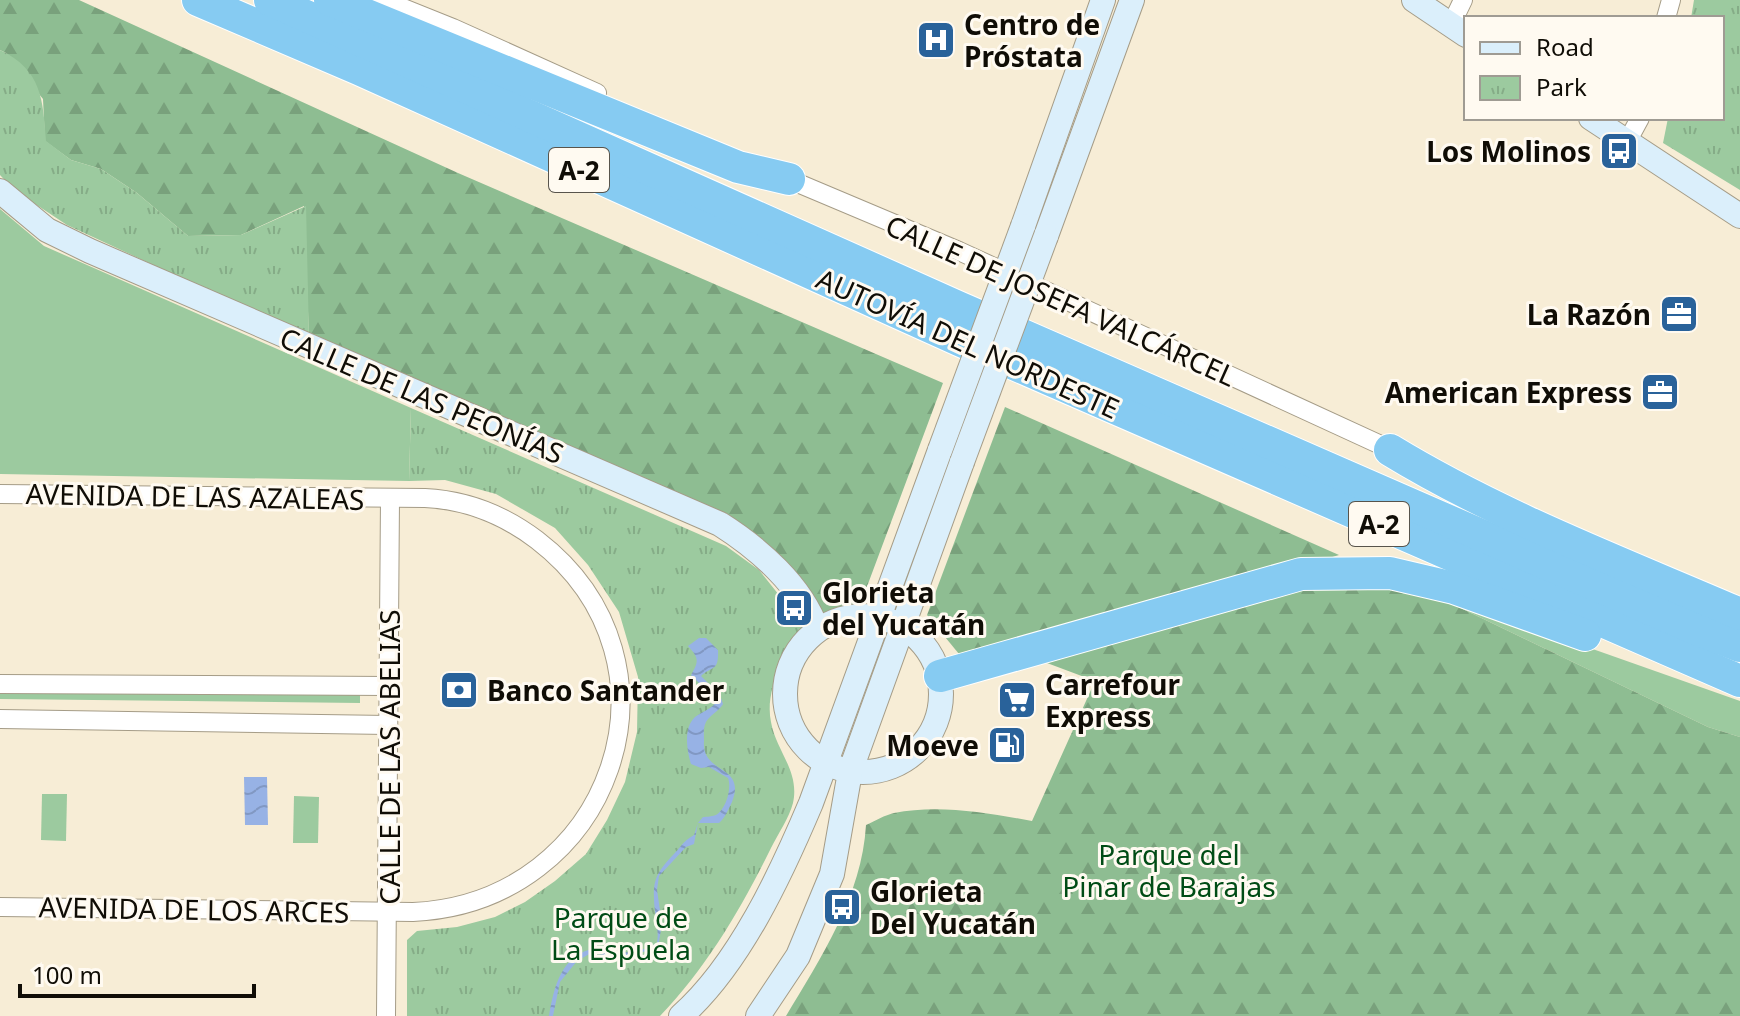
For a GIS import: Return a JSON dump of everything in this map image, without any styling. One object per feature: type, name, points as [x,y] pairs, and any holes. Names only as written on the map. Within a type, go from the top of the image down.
[{"type":"highway","name":"AUTOVÍA DEL NORDESTE","points":[[198,0],[359,69],[959,340],[1732,678]]},
{"type":"highway","name":"AUTOVÍA DEL NORDESTE","points":[[270,0],[958,307],[1740,646]]},
{"type":"highway","points":[[330,0],[738,167],[789,179]]},
{"type":"highway","points":[[1390,450],[1442,481],[1740,614]]},
{"type":"highway","points":[[940,676],[1301,574],[1390,573],[1454,588],[1669,665],[1732,678]]},
{"type":"main road","points":[[758,1016],[798,956],[832,874],[850,772],[962,462],[1103,0]]},
{"type":"main road","points":[[681,1016],[734,953],[786,861],[940,450],[1132,0]]},
{"type":"main road","points":[[1414,0],[1458,30]]},
{"type":"main road","points":[[1594,120],[1740,216]]},
{"type":"main road","name":"CALLE DE LAS PEONÍAS","points":[[0,191],[47,230],[90,251],[720,524],[757,551],[784,579],[805,605],[817,630]]},
{"type":"main road","points":[[857,616],[878,617],[903,626],[926,648],[940,676],[940,713],[933,732],[921,748],[905,761],[886,770],[850,772],[824,763],[804,746],[797,735],[790,723],[785,698],[788,672],[799,648],[817,630],[836,620],[857,616]]},
{"type":"street","name":"CALLE DE JOSEFA VALCÁRCEL","points":[[383,0],[959,251],[1390,450],[1740,597]]},
{"type":"street","points":[[1458,30],[1463,0]]},
{"type":"street","points":[[1627,142],[1639,120]]},
{"type":"street","name":"AVENIDA DE LAS AZALEAS","points":[[0,494],[440,499],[464,503],[508,521],[552,551],[581,584],[604,627],[615,663],[621,705],[617,743],[602,788],[582,825],[548,862],[508,888],[439,911],[387,911]]},
{"type":"street","name":"CALLE DE LAS ABELIAS","points":[[386,1016],[390,498]]},
{"type":"street","points":[[0,684],[389,686]]},
{"type":"street","points":[[0,719],[388,725]]},
{"type":"street","name":"AVENIDA DE LOS ARCES","points":[[0,907],[387,911]]},
{"type":"green space","points":[[0,0],[79,0],[458,173],[943,383],[856,616],[824,618],[758,541],[309,337],[304,206],[241,235],[188,236],[137,193],[101,169],[71,160],[45,141],[43,99],[6,53],[0,50]]},
{"type":"green space","points":[[1694,0],[1740,0],[1740,190],[1663,143],[1668,120],[1724,120],[1724,16],[1691,16]]},
{"type":"green space","points":[[0,50],[24,67],[38,88],[46,141],[71,160],[101,169],[137,193],[188,236],[241,235],[306,206],[309,337],[67,225],[14,190],[0,175]]},
{"type":"green space","points":[[0,209],[44,246],[411,408],[409,481],[0,474]]},
{"type":"green space","points":[[1005,407],[1339,555],[959,654],[927,615]]},
{"type":"green space","name":"Parque de La Espuela","points":[[411,408],[726,546],[759,570],[803,625],[778,671],[770,709],[774,732],[793,781],[791,809],[722,936],[693,978],[660,1016],[407,1016],[407,940],[417,931],[457,927],[495,917],[525,902],[586,854],[625,782],[637,732],[638,677],[619,612],[588,565],[555,528],[496,494],[445,480],[409,481]]},
{"type":"green space","name":"Parque del Pinar de Barajas","points":[[1331,583],[1417,587],[1708,727],[1740,737],[1740,1016],[786,1016],[838,925],[857,876],[866,825],[894,813],[928,809],[1032,821],[1095,681],[1047,663],[1238,605]]},
{"type":"green space","points":[[1417,587],[1740,701],[1740,737],[1708,727]]},
{"type":"green space","points":[[0,693],[360,695],[360,703],[0,699]]},
{"type":"green space","points":[[42,794],[67,794],[66,841],[41,840]]},
{"type":"green space","points":[[294,796],[319,797],[318,843],[293,843]]},
{"type":"water","points":[[699,638],[706,638],[718,650],[718,657],[714,668],[701,676],[720,695],[723,704],[705,724],[705,752],[709,760],[734,781],[735,790],[732,802],[719,823],[698,823],[703,817],[720,812],[729,787],[728,778],[709,767],[691,764],[688,753],[687,733],[691,722],[717,701],[691,675],[697,660],[688,646]]},
{"type":"water","points":[[244,777],[267,777],[268,825],[245,825]]},
{"type":"water","points":[[698,823],[694,844],[686,847],[659,876],[657,890],[662,924],[658,947],[624,958],[591,953],[577,961],[560,982],[553,1016],[549,1016],[561,973],[575,957],[596,948],[631,952],[657,943],[654,894],[658,874],[684,842],[694,835]]},
{"type":"place","name":"Centro de Próstata","points":[[936,40]]},
{"type":"place","name":"Los Molinos","points":[[1619,151]]},
{"type":"place","name":"La Razón","points":[[1679,314]]},
{"type":"place","name":"American Express","points":[[1660,392]]},
{"type":"place","name":"Glorieta del Yucatán","points":[[794,608]]},
{"type":"place","name":"Banco Santander","points":[[459,690]]},
{"type":"place","name":"Carrefour Express","points":[[1017,700]]},
{"type":"place","name":"Moeve","points":[[1007,745]]},
{"type":"place","name":"Glorieta Del Yucatán","points":[[842,907]]}]
